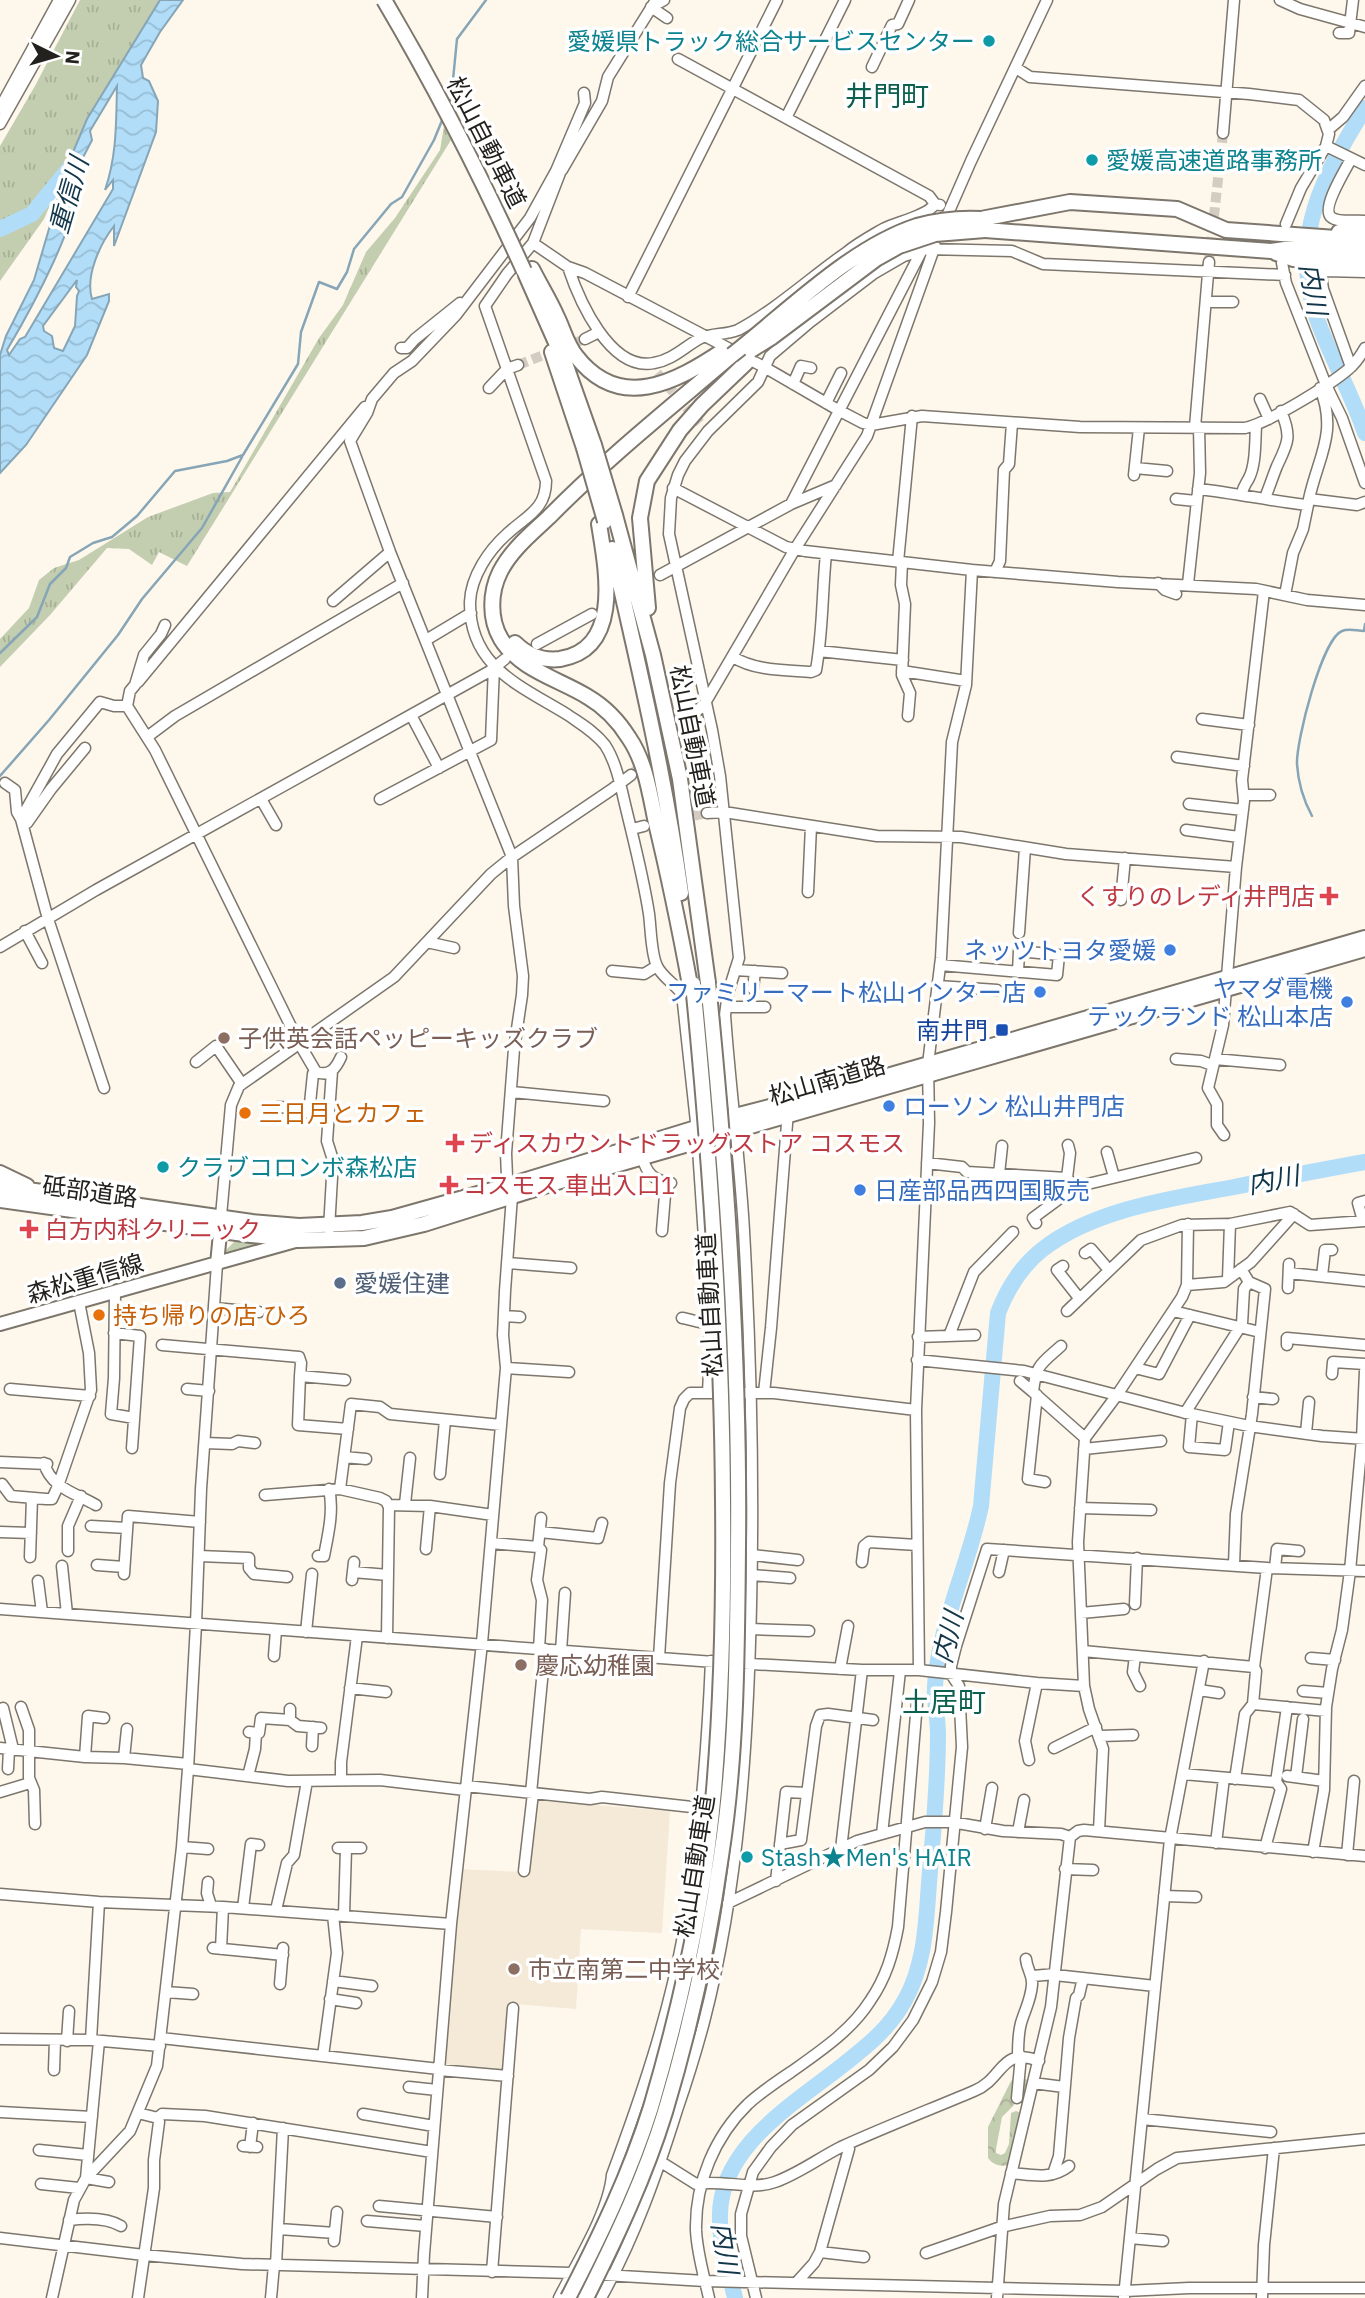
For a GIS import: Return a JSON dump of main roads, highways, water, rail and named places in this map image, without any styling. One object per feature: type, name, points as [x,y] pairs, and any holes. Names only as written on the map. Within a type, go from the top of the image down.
[{"type":"highway","name":"松山自動車道","points":[[384,0],[484,176],[528,270],[541,310],[565,363],[598,476],[648,703],[674,846],[704,1091],[723,1428],[723,1612],[714,1792],[685,1974],[650,2109],[629,2168],[568,2298]]},
{"type":"highway","points":[[528,270],[574,354],[591,372],[614,384],[637,389],[660,385],[735,357],[772,337],[876,259],[899,246],[935,234],[1070,202],[1177,209],[1226,230],[1365,264]]},
{"type":"highway","points":[[589,451],[607,520],[608,587],[604,615],[596,636],[584,649],[566,658],[545,659],[521,649],[508,634],[501,614],[501,596],[505,583],[521,556],[566,510],[628,454],[735,357],[782,314],[851,261],[899,233],[934,222],[983,224],[1271,251],[1292,244],[1365,230]]},
{"type":"highway","points":[[1292,244],[1365,240]]},
{"type":"highway","points":[[1292,244],[1365,252]]},
{"type":"highway","points":[[653,655],[640,519],[647,481],[680,430],[702,405],[735,357]]},
{"type":"highway","points":[[693,986],[645,775],[631,740],[614,718],[592,698],[527,664],[511,650],[501,639],[496,627],[492,600],[498,575],[514,551],[623,448],[735,357]]},
{"type":"highway","name":"松山自動車道","points":[[586,2298],[616,2239],[664,2114],[680,2057],[712,1914],[729,1793],[738,1612],[738,1427],[724,1162],[693,986],[680,779],[653,655],[607,520]]},
{"type":"highway","name":"松山南道路","points":[[511,1191],[735,1123],[1226,983],[1365,937]]},
{"type":"highway","name":"松山南道路","points":[[1226,983],[1365,949]]},
{"type":"highway","name":"松山南道路","points":[[299,1233],[329,1233],[511,1191],[642,1157],[735,1123]]},
{"type":"highway","points":[[0,1173],[36,1191]]},
{"type":"highway","name":"砥部道路","points":[[0,1185],[221,1224]]},
{"type":"highway","name":"砥部道路","points":[[0,1200],[26,1205],[221,1224],[252,1222],[299,1233]]},
{"type":"highway","points":[[0,1207],[26,1205]]},
{"type":"main road","points":[[217,1264],[221,1224]]},
{"type":"main road","name":"森松重信線","points":[[0,1324],[217,1264],[299,1233]]},
{"type":"water","name":"重信川","points":[[160,0],[183,0],[141,65],[143,78],[149,81],[158,101],[156,132],[114,246],[114,226],[99,251],[92,271],[92,299],[109,294],[109,301],[87,355],[26,445],[0,473],[0,355],[6,336],[34,280],[68,164],[87,119]],"holes":[[[117,86],[114,151],[105,190],[113,180],[113,189],[25,337],[20,339],[9,355],[7,350],[41,288],[65,235],[77,188],[75,173],[92,140],[90,131]],[[77,280],[76,287],[79,291],[75,326],[63,351],[54,348],[52,336],[44,331],[43,326]]]},
{"type":"waterway","points":[[448,106],[451,100],[457,39],[486,0]]},
{"type":"waterway","name":"内川","points":[[1365,108],[1324,183],[1309,234],[1307,261],[1309,289],[1317,319],[1365,433]]},
{"type":"waterway","points":[[0,653],[37,617],[50,584],[66,568],[70,557],[93,543],[112,537],[137,516],[175,471],[227,461],[243,455],[298,364],[301,332],[319,282],[337,289],[347,272],[354,249],[391,204],[402,197],[434,140],[443,118]]},
{"type":"waterway","name":"重信川","points":[[0,229],[32,214],[71,166]]},
{"type":"waterway","points":[[0,776],[49,720],[118,635],[142,599],[202,528],[242,457]]},
{"type":"waterway","points":[[1312,816],[1302,791],[1297,764],[1312,692],[1326,652],[1334,638],[1345,630],[1364,631],[1365,624]]},
{"type":"waterway","name":"内川","points":[[735,2298],[720,2230],[722,2194],[731,2171],[762,2130],[861,2051],[885,2028],[905,2000],[918,1970],[926,1921],[936,1802],[937,1664],[981,1506],[998,1313],[1006,1294],[1022,1270],[1043,1249],[1063,1236],[1108,1215],[1182,1197],[1365,1162]]},
{"type":"tunnel","points":[[1209,262],[1223,133]]},
{"type":"tunnel","points":[[518,365],[585,339]]},
{"type":"tunnel","points":[[657,373],[700,423]]},
{"type":"tunnel","points":[[631,775],[691,717]]},
{"type":"tunnel","points":[[665,822],[707,813]]},
{"type":"place","name":"愛媛県トラック総合サービスセンター","points":[[989,41]]},
{"type":"place","name":"愛媛高速道路事務所","points":[[1092,160]]},
{"type":"place","name":"くすりのレディ井門店","points":[[1329,896]]},
{"type":"place","name":"ネッツトヨタ愛媛","points":[[1170,950]]},
{"type":"place","name":"ファミリーマート松山インター店","points":[[1040,992]]},
{"type":"place","name":"ヤマダ電機 テックランド 松山本店","points":[[1347,1002]]},
{"type":"place","name":"南井門","points":[[1002,1030]]},
{"type":"place","name":"子供英会話ペッピーキッズクラブ","points":[[224,1038]]},
{"type":"place","name":"ローソン 松山井門店","points":[[889,1106]]},
{"type":"place","name":"三日月とカフェ","points":[[245,1113]]},
{"type":"place","name":"ディスカウントドラッグストア コスモス","points":[[455,1143]]},
{"type":"place","name":"クラブコロンボ森松店","points":[[163,1167]]},
{"type":"place","name":"コスモス 車出入口1","points":[[449,1185]]},
{"type":"place","name":"日産部品西四国販売","points":[[860,1190]]},
{"type":"place","name":"白方内科クリニック","points":[[29,1229]]},
{"type":"place","name":"愛媛住建","points":[[340,1283]]},
{"type":"place","name":"持ち帰りの店 ひろ","points":[[99,1315]]},
{"type":"place","name":"慶応幼稚園","points":[[521,1665]]},
{"type":"place","name":"Stash★Men's HAIR","points":[[747,1857]]},
{"type":"place","name":"市立南第二中学校","points":[[514,1969]]},
{"type":"district","name":"井門町","points":[[887,95]]},
{"type":"district","name":"土居町","points":[[944,1701]]}]
